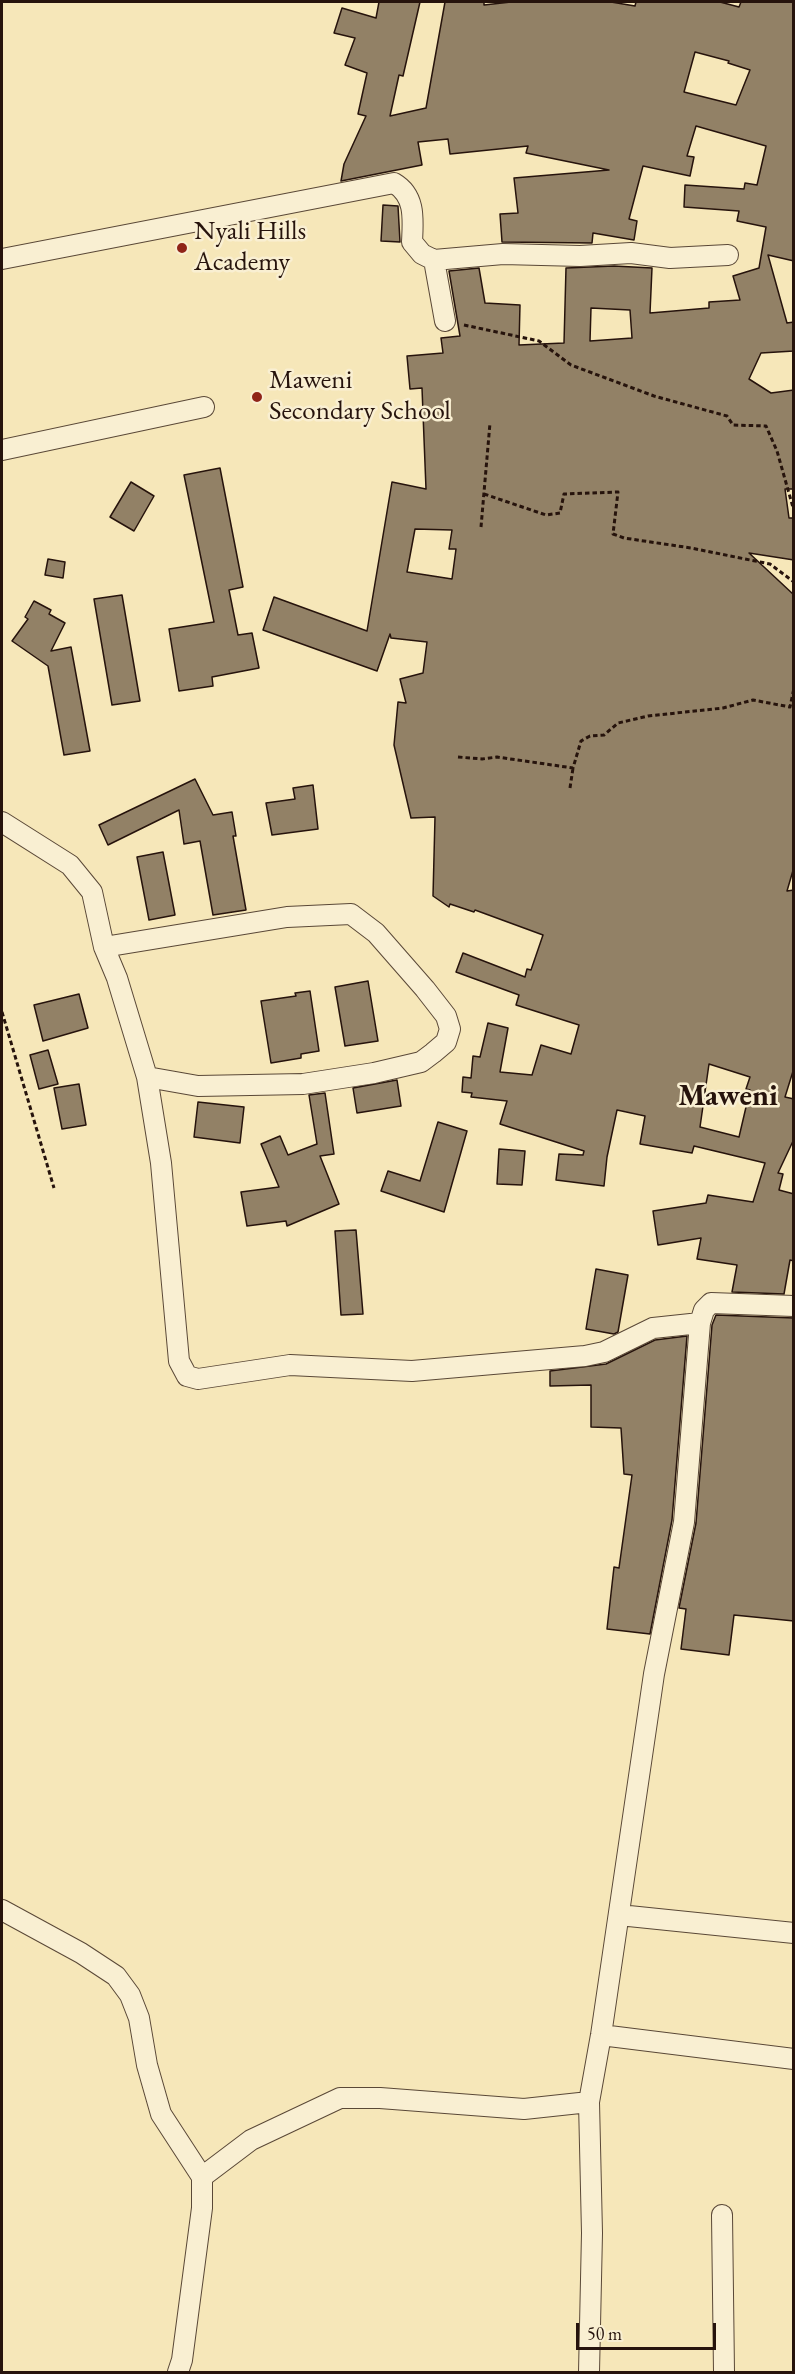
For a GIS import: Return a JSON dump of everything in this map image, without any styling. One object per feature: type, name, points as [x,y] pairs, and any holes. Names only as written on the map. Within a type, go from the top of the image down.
[{"type":"street","points":[[2,258],[394,183],[407,194],[413,212],[412,242],[422,254],[434,260],[503,254],[580,256],[631,253],[670,258],[728,255]]},
{"type":"street","points":[[434,260],[444,321]]},
{"type":"street","points":[[2,450],[204,407]]},
{"type":"street","points":[[2,822],[70,865],[92,892],[104,947],[117,978],[147,1077],[161,1164],[179,1361],[187,1376],[198,1378],[290,1365],[412,1371],[585,1356],[604,1352],[653,1328],[700,1323]]},
{"type":"street","points":[[104,947],[287,917],[351,914],[376,933],[425,989],[446,1016],[450,1029],[446,1042],[421,1062],[374,1073],[303,1084],[209,1086],[147,1077]]},
{"type":"street","points":[[589,2373],[592,2233],[589,2102],[601,2035],[654,1674],[684,1522],[700,1323],[704,1310],[711,1303],[794,1306]]},
{"type":"street","points":[[2,1910],[81,1953],[116,1976],[130,1995],[139,2018],[147,2065],[161,2114],[202,2177],[202,2208],[182,2360],[178,2373]]},
{"type":"street","points":[[619,1915],[794,1933]]},
{"type":"street","points":[[601,2035],[794,2059]]},
{"type":"street","points":[[202,2177],[251,2140],[340,2098],[392,2099],[524,2109],[589,2102]]},
{"type":"street","points":[[722,2215],[724,2373]]},
{"type":"path","points":[[444,321],[540,341],[571,365],[616,382],[654,396],[727,416],[733,425],[766,426],[777,451],[794,511]]},
{"type":"path","points":[[481,526],[490,423]]},
{"type":"path","points":[[484,494],[546,515],[560,513],[564,494],[618,492],[613,534],[624,538],[691,548],[770,564],[794,582]]},
{"type":"path","points":[[570,788],[581,741],[590,736],[604,735],[618,723],[648,716],[723,708],[753,700],[790,707],[794,688]]},
{"type":"path","points":[[458,757],[482,759],[497,757],[573,768]]},
{"type":"path","points":[[2,1012],[54,1188]]},
{"type":"building","points":[[379,2],[420,2],[403,76],[399,75],[390,116],[426,108],[445,2],[484,2],[484,5],[511,2],[611,2],[635,6],[636,2],[720,2],[739,7],[741,2],[794,2],[794,261],[768,255],[787,323],[794,322],[794,351],[761,353],[749,379],[771,393],[794,390],[794,489],[785,489],[789,518],[794,518],[794,560],[749,553],[794,595],[794,867],[787,891],[794,890],[794,1068],[785,1097],[794,1099],[794,1139],[778,1173],[783,1174],[779,1190],[794,1194],[794,1261],[790,1260],[784,1294],[732,1292],[737,1265],[697,1259],[701,1238],[658,1245],[653,1211],[706,1203],[708,1195],[753,1202],[765,1163],[694,1146],[692,1153],[640,1144],[645,1116],[617,1110],[607,1157],[604,1186],[556,1180],[559,1154],[583,1155],[584,1151],[500,1124],[507,1101],[471,1097],[472,1093],[462,1092],[463,1077],[471,1078],[473,1056],[480,1057],[488,1023],[508,1028],[500,1072],[532,1075],[541,1045],[571,1054],[579,1025],[516,1005],[519,995],[456,972],[463,953],[525,977],[527,969],[531,970],[543,935],[475,910],[474,912],[450,904],[449,907],[433,896],[435,817],[411,818],[394,745],[398,702],[406,703],[400,679],[423,673],[427,642],[391,638],[390,634],[377,671],[263,630],[274,597],[367,631],[392,482],[426,489],[422,388],[410,389],[407,356],[443,353],[441,338],[460,336],[449,271],[479,268],[485,303],[520,305],[519,345],[564,343],[566,268],[614,266],[652,268],[650,313],[709,308],[709,302],[740,300],[733,276],[759,268],[766,227],[737,221],[739,211],[684,207],[685,185],[744,189],[745,183],[757,185],[766,146],[696,126],[687,156],[694,157],[690,176],[643,166],[629,219],[637,221],[634,240],[593,233],[592,243],[502,242],[500,214],[518,213],[514,178],[609,170],[526,153],[528,146],[450,154],[448,139],[418,142],[422,165],[341,181],[344,164],[366,116],[358,114],[367,73],[345,65],[355,38],[334,33],[342,8],[376,18]],"holes":[[[695,52],[729,61],[728,63],[750,70],[736,105],[684,92]],[[591,308],[630,310],[632,338],[590,341]],[[415,529],[452,530],[449,549],[456,549],[452,579],[407,572]],[[709,1064],[750,1077],[746,1089],[750,1090],[739,1137],[700,1127]]]},
{"type":"building","points":[[383,205],[398,206],[400,242],[381,241]]},
{"type":"building","points":[[220,468],[243,587],[229,590],[238,635],[252,633],[259,668],[212,677],[213,686],[179,691],[169,629],[214,622],[184,475]]},
{"type":"building","points":[[131,482],[154,496],[134,531],[110,517]]},
{"type":"building","points":[[48,559],[65,562],[63,578],[45,575]]},
{"type":"building","points":[[122,595],[140,701],[112,705],[94,599]]},
{"type":"building","points":[[34,601],[51,610],[49,614],[65,623],[51,651],[71,647],[90,751],[64,755],[48,666],[12,641],[28,619],[25,617]]},
{"type":"building","points":[[195,779],[213,815],[232,812],[236,836],[233,836],[246,910],[213,915],[200,841],[184,844],[179,810],[108,845],[99,825]]},
{"type":"building","points":[[313,785],[318,829],[272,835],[266,803],[295,799],[293,788]]},
{"type":"building","points":[[163,852],[175,915],[149,920],[137,857]]},
{"type":"building","points":[[368,981],[378,1041],[345,1046],[335,987]]},
{"type":"building","points":[[310,991],[319,1051],[301,1054],[301,1058],[271,1063],[261,1001],[296,996],[295,993]]},
{"type":"building","points":[[79,994],[88,1028],[43,1041],[34,1005]]},
{"type":"building","points":[[48,1050],[58,1084],[39,1089],[30,1055]]},
{"type":"building","points":[[397,1080],[401,1106],[357,1113],[353,1088]]},
{"type":"building","points":[[79,1084],[86,1125],[62,1129],[54,1088]]},
{"type":"building","points":[[325,1093],[334,1154],[320,1156],[339,1204],[287,1226],[286,1221],[247,1226],[241,1192],[279,1187],[261,1144],[280,1136],[288,1155],[317,1144],[309,1095]]},
{"type":"building","points":[[198,1102],[244,1107],[240,1143],[194,1137]]},
{"type":"building","points":[[438,1122],[467,1131],[444,1212],[381,1191],[388,1171],[420,1181]]},
{"type":"building","points":[[499,1149],[525,1151],[522,1185],[497,1184]]},
{"type":"building","points":[[356,1230],[363,1314],[341,1315],[335,1231]]},
{"type":"building","points":[[596,1269],[628,1275],[618,1332],[614,1334],[586,1329]]},
{"type":"building","points":[[716,1315],[794,1318],[794,1621],[734,1615],[729,1655],[681,1649],[686,1609],[679,1608],[696,1523],[712,1325]]},
{"type":"building","points":[[687,1336],[672,1520],[650,1634],[607,1629],[614,1567],[619,1568],[632,1475],[624,1474],[621,1428],[591,1427],[591,1385],[550,1386],[550,1371],[606,1364],[655,1340]]},
{"type":"place","name":"Nyali Hills Academy","points":[[182,248]]},
{"type":"place","name":"Maweni Secondary School","points":[[257,397]]},
{"type":"district","name":"Maweni","points":[[728,1097]]}]
